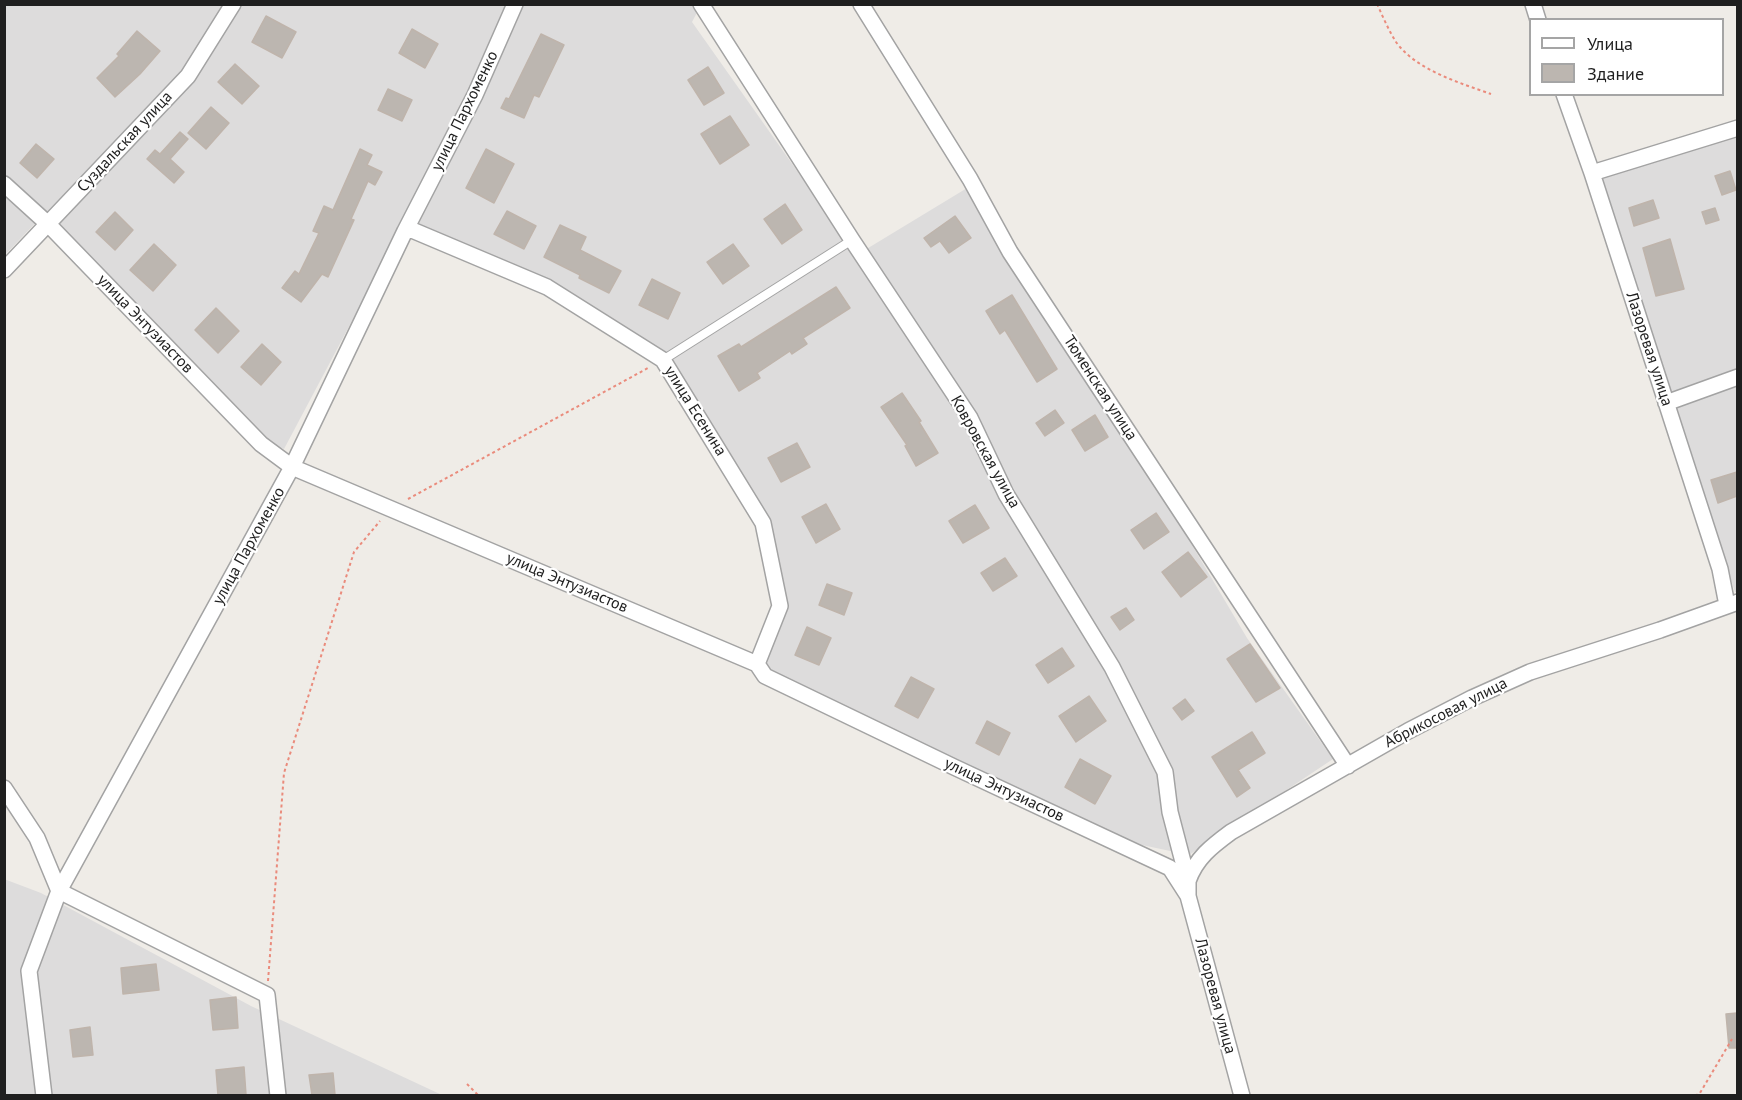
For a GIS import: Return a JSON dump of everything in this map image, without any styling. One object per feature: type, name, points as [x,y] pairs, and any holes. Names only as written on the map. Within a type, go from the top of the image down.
[{"type":"street","name":"Суздальская улица","points":[[4,270],[188,76],[232,4]]},
{"type":"street","name":"улица Пархоменко","points":[[44,1095],[29,971],[59,891],[292,467],[405,231],[475,95],[515,4]]},
{"type":"street","name":"Ковровская улица","points":[[701,4],[852,240],[970,418],[1006,494],[1112,667],[1165,772],[1170,812],[1188,888]]},
{"type":"street","name":"Тюменская улица","points":[[861,4],[970,179],[1010,252],[1348,766]]},
{"type":"street","name":"Лазоревая улица","points":[[1565,96],[1732,603]]},
{"type":"street","points":[[1592,173],[1737,128]]},
{"type":"street","name":"улица Энтузиастов","points":[[4,184],[48,224],[261,444],[292,467],[757,664],[765,676],[1170,868],[1188,888]]},
{"type":"street","name":"улица Есенина","points":[[405,231],[412,230],[547,287],[663,360],[763,523],[780,606],[757,664]]},
{"type":"street","points":[[1666,403],[1737,377]]},
{"type":"street","name":"Абрикосовая улица","points":[[1188,888],[1193,867],[1211,846],[1231,832],[1417,726],[1530,672],[1660,630],[1732,603]]},
{"type":"street","points":[[4,788],[37,838],[59,891],[267,995],[278,1095]]},
{"type":"street","name":"Лазоревая улица","points":[[1188,888],[1242,1095]]},
{"type":"lane","points":[[663,360],[852,240]]},
{"type":"path","points":[[1377,4],[1397,44],[1417,60],[1440,76],[1491,94]]},
{"type":"path","points":[[267,995],[284,773],[354,552],[390,509],[663,360]]},
{"type":"path","points":[[1695,1095],[1700,1093],[1732,1039]]},
{"type":"path","points":[[467,1084],[479,1095]]},
{"type":"shaded area","points":[[5,5],[701,5],[692,22],[855,256],[977,182],[1247,638],[1333,759],[1189,855],[1128,842],[757,664],[783,615],[765,526],[649,345],[405,221],[284,449],[258,438],[41,217],[5,255]]},
{"type":"shaded area","points":[[1737,132],[1737,592],[1735,592],[1600,178]]},
{"type":"shaded area","points":[[4,879],[41,893],[251,1006],[442,1095],[5,1095]]},
{"type":"building","points":[[266,16],[296,32],[282,58],[252,42]]},
{"type":"building","points":[[412,29],[438,44],[425,68],[399,53]]},
{"type":"building","points":[[137,31],[160,51],[115,97],[97,78],[119,56],[117,54]]},
{"type":"building","points":[[541,34],[564,45],[539,97],[534,95],[524,118],[501,108],[506,98],[509,99]]},
{"type":"building","points":[[235,64],[259,86],[242,104],[218,82]]},
{"type":"building","points":[[708,67],[724,93],[704,105],[688,80]]},
{"type":"building","points":[[388,89],[412,100],[402,121],[378,110]]},
{"type":"building","points":[[211,107],[229,123],[206,149],[188,133]]},
{"type":"building","points":[[730,116],[749,145],[720,164],[701,134]]},
{"type":"building","points":[[180,132],[188,139],[170,159],[184,172],[174,183],[147,159],[155,150],[160,154]]},
{"type":"building","points":[[36,144],[54,159],[37,178],[20,163]]},
{"type":"building","points":[[360,149],[372,155],[367,165],[382,172],[375,185],[368,181],[351,219],[354,220],[328,277],[322,274],[301,302],[282,288],[295,271],[299,274],[319,233],[313,231],[324,206],[333,210]]},
{"type":"building","points":[[486,149],[514,164],[494,203],[466,188]]},
{"type":"building","points":[[1730,171],[1736,190],[1722,195],[1715,176]]},
{"type":"building","points":[[1653,200],[1659,218],[1634,226],[1629,208]]},
{"type":"building","points":[[785,204],[802,230],[782,244],[764,219]]},
{"type":"building","points":[[1715,208],[1719,220],[1706,224],[1702,212]]},
{"type":"building","points":[[507,211],[536,226],[524,249],[494,234]]},
{"type":"building","points":[[115,212],[133,230],[115,250],[96,232]]},
{"type":"building","points":[[955,216],[971,238],[949,253],[940,241],[931,247],[924,238]]},
{"type":"building","points":[[560,225],[586,237],[580,250],[621,271],[609,293],[544,257]]},
{"type":"building","points":[[1670,239],[1684,289],[1656,296],[1643,248]]},
{"type":"building","points":[[154,244],[176,265],[153,291],[130,270]]},
{"type":"building","points":[[733,244],[749,266],[723,284],[707,262]]},
{"type":"building","points":[[652,279],[680,293],[668,319],[639,305]]},
{"type":"building","points":[[836,287],[850,308],[803,338],[807,344],[792,354],[790,351],[757,373],[760,378],[739,391],[718,356],[739,344],[741,347]]},
{"type":"building","points":[[1012,295],[1057,369],[1037,382],[1005,330],[1000,334],[986,311]]},
{"type":"building","points":[[216,308],[239,331],[218,353],[195,330]]},
{"type":"building","points":[[262,344],[281,362],[261,385],[241,367]]},
{"type":"building","points":[[902,393],[921,421],[919,422],[938,453],[916,466],[905,446],[907,445],[881,407]]},
{"type":"building","points":[[1055,410],[1064,423],[1045,436],[1036,423]]},
{"type":"building","points":[[1095,415],[1108,437],[1085,451],[1072,430]]},
{"type":"building","points":[[797,443],[810,467],[781,482],[768,458]]},
{"type":"building","points":[[1737,472],[1737,496],[1718,503],[1711,480]]},
{"type":"building","points":[[826,504],[840,529],[816,543],[802,517]]},
{"type":"building","points":[[975,505],[989,528],[963,543],[949,521]]},
{"type":"building","points":[[1156,513],[1169,532],[1144,549],[1131,530]]},
{"type":"building","points":[[1188,552],[1207,577],[1181,597],[1162,572]]},
{"type":"building","points":[[1005,558],[1017,576],[993,591],[981,573]]},
{"type":"building","points":[[827,584],[852,593],[844,615],[819,605]]},
{"type":"building","points":[[1126,608],[1134,620],[1120,630],[1111,617]]},
{"type":"building","points":[[807,627],[831,638],[819,665],[795,655]]},
{"type":"building","points":[[1250,644],[1280,688],[1256,702],[1227,659]]},
{"type":"building","points":[[1062,648],[1074,666],[1048,683],[1036,665]]},
{"type":"building","points":[[911,677],[934,689],[918,718],[895,706]]},
{"type":"building","points":[[1089,696],[1106,721],[1076,742],[1059,716]]},
{"type":"building","points":[[1185,699],[1194,711],[1182,720],[1173,708]]},
{"type":"building","points":[[987,721],[1010,733],[999,755],[976,743]]},
{"type":"building","points":[[1252,732],[1265,753],[1238,770],[1250,788],[1237,797],[1212,757]]},
{"type":"building","points":[[1080,759],[1111,776],[1095,804],[1065,787]]},
{"type":"building","points":[[156,964],[159,990],[123,994],[121,968]]},
{"type":"building","points":[[236,997],[238,1028],[213,1030],[210,1000]]},
{"type":"building","points":[[1737,1013],[1737,1048],[1729,1048],[1726,1014]]},
{"type":"building","points":[[90,1027],[93,1055],[73,1057],[70,1030]]},
{"type":"building","points":[[244,1067],[246,1095],[218,1095],[216,1070]]},
{"type":"building","points":[[333,1073],[335,1095],[312,1095],[309,1075]]}]
